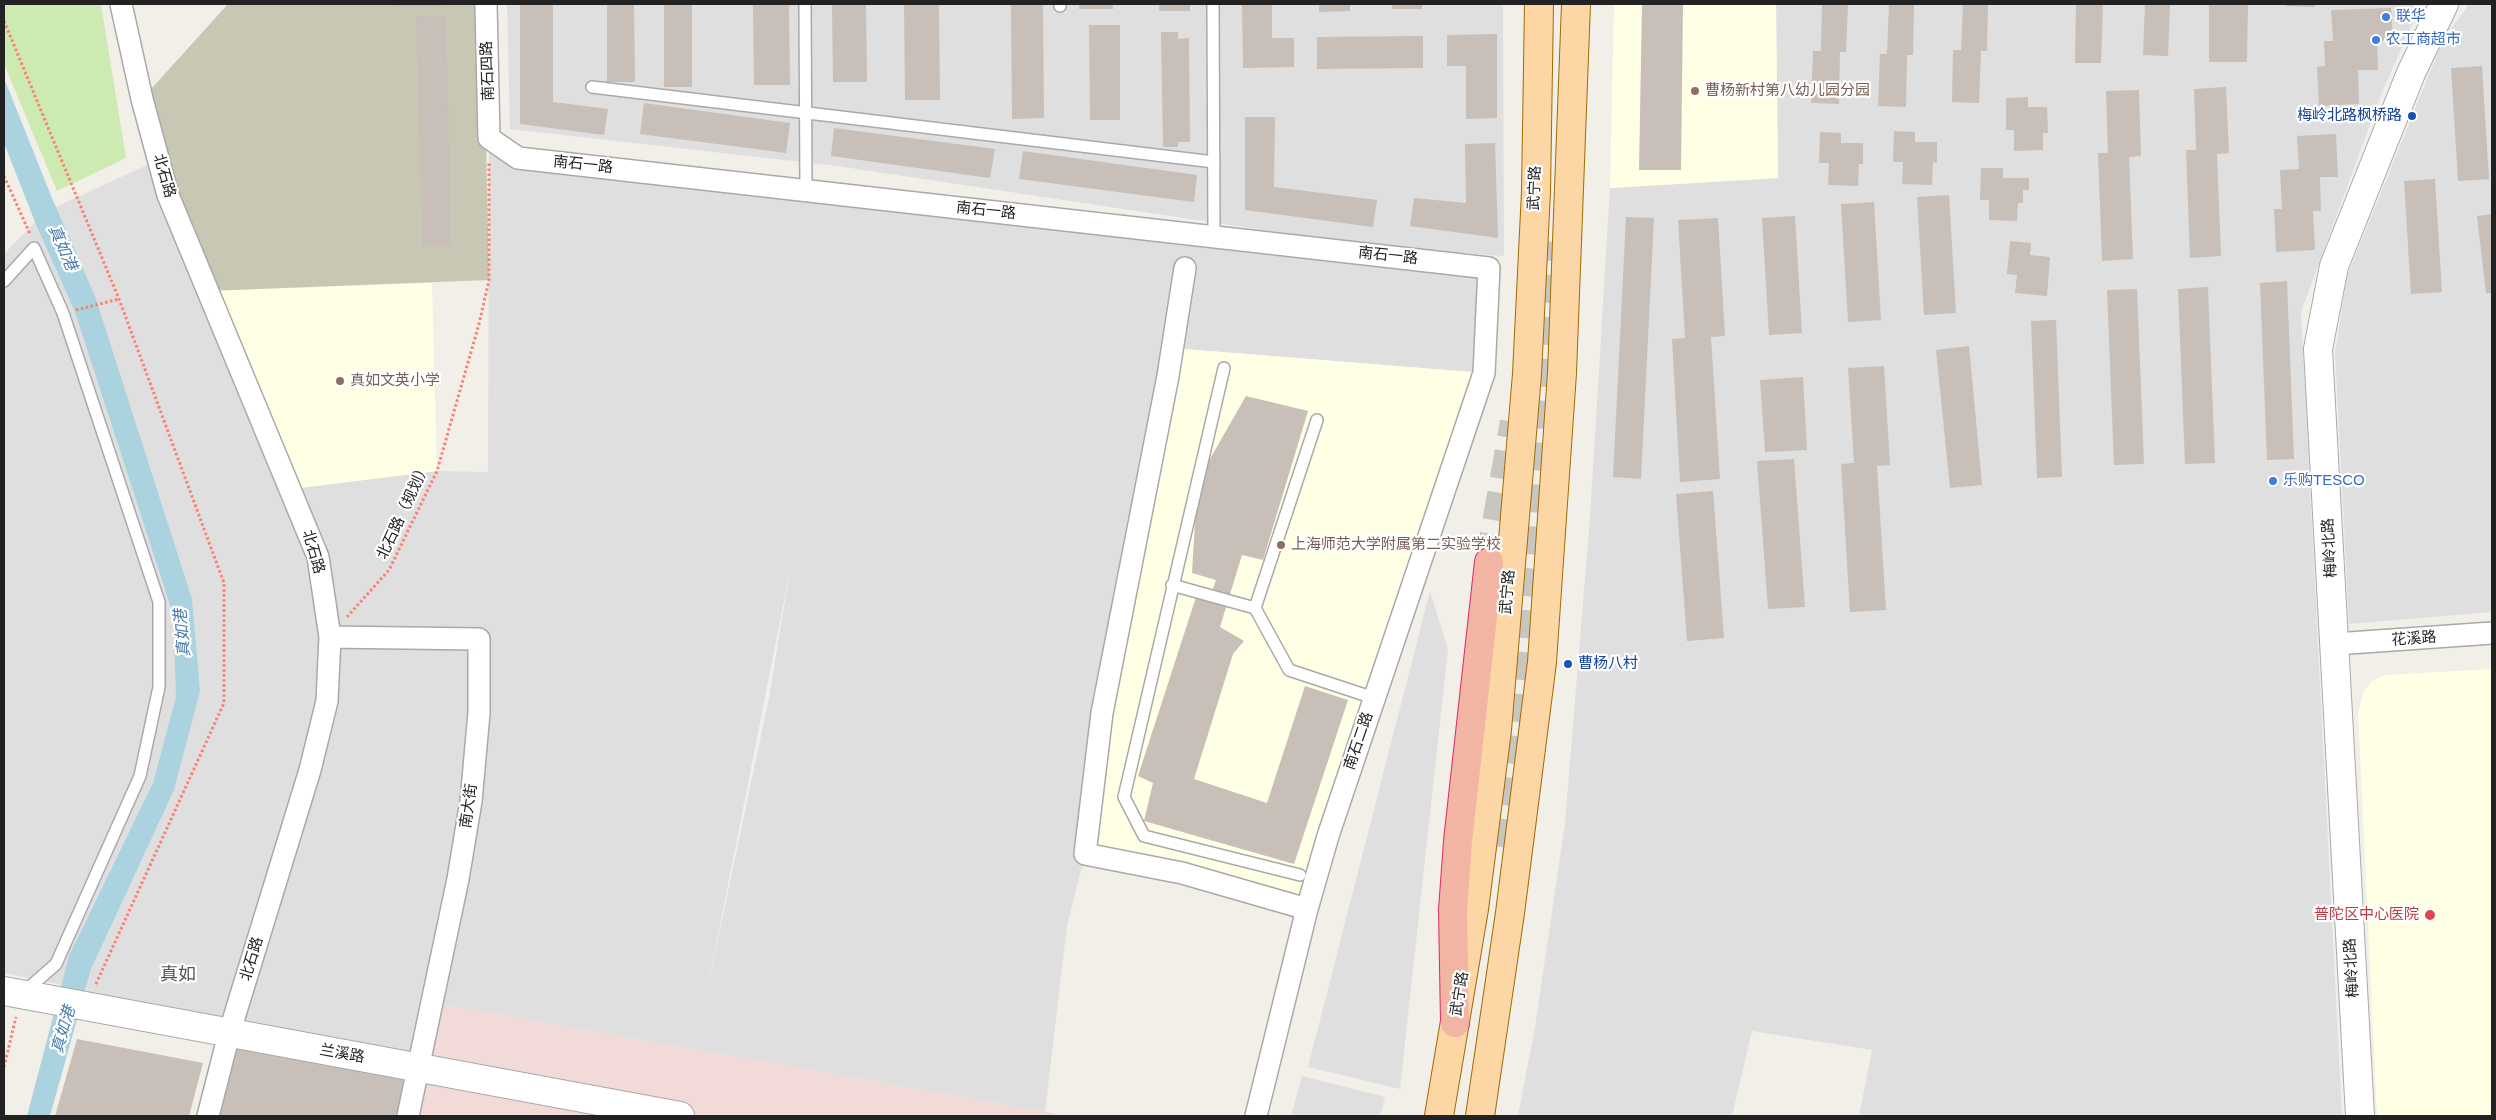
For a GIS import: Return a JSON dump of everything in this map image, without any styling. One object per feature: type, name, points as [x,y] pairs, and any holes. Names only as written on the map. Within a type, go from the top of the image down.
[{"type":"highway","points":[[1455,1022],[1453,910],[1489,562]]},
{"type":"main road","name":"武宁路","points":[[1439,1116],[1474,909],[1497,730],[1527,374],[1535,201],[1539,4]]},
{"type":"main road","points":[[1480,1116],[1542,662],[1562,373],[1576,4]]},
{"type":"street","name":"北石路","points":[[121,4],[142,99],[168,195],[318,557],[330,636],[327,701],[310,770],[229,1034],[208,1116]]},
{"type":"street","name":"南石四路","points":[[486,4],[489,138]]},
{"type":"street","name":"梅岭北路","points":[[2360,1116],[2318,349],[2334,266],[2411,73],[2444,4]]},
{"type":"street","name":"南石一路","points":[[489,138],[518,158],[1489,268]]},
{"type":"street","points":[[1185,268],[1168,376],[1102,714],[1085,854],[1190,876],[1307,909]]},
{"type":"street","name":"南石二路","points":[[1256,1116],[1307,909],[1331,828],[1484,372],[1489,268]]},
{"type":"street","name":"花溪路","points":[[2335,644],[2492,633]]},
{"type":"street","name":"南大街","points":[[330,636],[478,639],[479,713],[471,801],[458,879],[408,1116]]},
{"type":"street","name":"兰溪路","points":[[12,993],[680,1116]]},
{"type":"lane","points":[[805,4],[806,190]]},
{"type":"lane","points":[[1213,4],[1214,237]]},
{"type":"lane","points":[[592,87],[1214,162]]},
{"type":"lane","points":[[4,281],[34,248],[63,313],[159,602],[159,687],[140,776],[56,964],[12,993]]},
{"type":"lane","points":[[1224,368],[1124,797],[1144,836],[1300,875]]},
{"type":"lane","points":[[1255,608],[1318,420]]},
{"type":"lane","points":[[1172,585],[1255,608],[1289,670],[1374,698]]},
{"type":"path","points":[[4,22],[119,299],[74,310]]},
{"type":"path","name":"北石路（规划）","points":[[330,636],[389,570],[437,471],[479,324],[489,280],[489,138]]},
{"type":"path","points":[[4,176],[28,229]]},
{"type":"path","points":[[4,1068],[12,993]]},
{"type":"shaded area","points":[[228,4],[483,4],[489,280],[207,291],[142,99]]},
{"type":"shaded area","points":[[507,4],[1503,4],[1504,256],[1370,246],[837,166],[510,129]]},
{"type":"shaded area","name":"曹杨新村第八幼儿园分园","points":[[1614,4],[1776,4],[1778,178],[1610,188]]},
{"type":"shaded area","points":[[1776,4],[2421,5],[2382,92],[2301,312],[2342,1116],[1859,1116],[1872,1050],[1752,1031],[1732,1116],[1518,1116],[1535,1027],[1565,823],[1590,517],[1610,188],[1778,178]]},
{"type":"shaded area","points":[[2469,4],[2492,4],[2492,612],[2349,624],[2335,353],[2347,276],[2443,40]]},
{"type":"shaded area","points":[[489,138],[518,158],[1489,268],[1484,373],[1172,348],[1185,255],[1102,713],[1085,854],[1067,926],[1045,1112],[432,1003],[418,1067],[89,1007],[83,962],[62,985],[4,973],[4,254],[45,212],[158,160],[291,489],[437,471],[488,472]],"holes":[[[790,570],[769,698],[707,991]]]},
{"type":"shaded area","name":"真如文英小学","points":[[432,283],[437,471],[291,489],[207,291]]},
{"type":"shaded area","name":"上海师范大学附属第二实验学校","points":[[1172,348],[1484,373],[1307,909],[1085,854]]},
{"type":"shaded area","points":[[1430,591],[1448,649],[1400,1089],[1308,1067]]},
{"type":"shaded area","name":"普陀区中心医院","points":[[2492,669],[2492,1116],[2377,1116],[2358,713],[2364,691],[2372,681],[2385,675]]},
{"type":"shaded area","points":[[432,1003],[1067,1116],[408,1116]]},
{"type":"shaded area","points":[[1302,1076],[1385,1097],[1380,1116],[1291,1116]]},
{"type":"green space","points":[[4,4],[101,4],[126,158],[57,191],[4,64]]},
{"type":"water","name":"真如港","points":[[4,78],[52,198],[95,296],[192,599],[200,691],[174,790],[91,969],[50,1116],[27,1116],[69,956],[153,783],[176,697],[173,614],[75,312],[35,222],[4,143]]},
{"type":"building","points":[[397,4],[442,4],[442,6],[397,7]]},
{"type":"building","points":[[520,4],[553,4],[553,102],[608,109],[604,135],[520,124]]},
{"type":"building","points":[[607,4],[634,4],[635,82],[607,82]]},
{"type":"building","points":[[664,4],[692,4],[692,87],[664,87]]},
{"type":"building","points":[[753,4],[789,4],[790,85],[754,85]]},
{"type":"building","points":[[832,4],[866,4],[867,82],[833,82]]},
{"type":"building","points":[[904,4],[939,4],[940,100],[905,100]]},
{"type":"building","points":[[1011,4],[1043,4],[1044,118],[1012,119]]},
{"type":"building","points":[[1079,4],[1113,4],[1113,9],[1079,9]]},
{"type":"building","points":[[1159,4],[1190,4],[1190,11],[1159,11]]},
{"type":"building","points":[[1242,4],[1272,4],[1272,38],[1294,38],[1294,67],[1243,68]]},
{"type":"building","points":[[1319,4],[1350,4],[1350,11],[1319,12]]},
{"type":"building","points":[[1392,4],[1422,4],[1422,9],[1392,9]]},
{"type":"building","points":[[1642,4],[1683,4],[1681,170],[1639,170]]},
{"type":"building","points":[[1822,4],[1848,4],[1846,52],[1840,52],[1839,104],[1811,103],[1813,51],[1821,51]]},
{"type":"building","points":[[1889,4],[1914,4],[1913,55],[1907,55],[1906,107],[1878,106],[1880,54],[1887,54]]},
{"type":"building","points":[[1963,4],[1988,4],[1987,51],[1981,51],[1979,103],[1952,102],[1953,50],[1961,50]]},
{"type":"building","points":[[2076,4],[2103,4],[2101,63],[2075,63]]},
{"type":"building","points":[[2145,4],[2170,4],[2168,56],[2143,55]]},
{"type":"building","points":[[2209,4],[2248,4],[2247,62],[2209,62]]},
{"type":"building","points":[[2286,4],[2315,4],[2314,7],[2286,6]]},
{"type":"building","points":[[2391,8],[2393,40],[2377,41],[2378,70],[2358,70],[2359,104],[2319,106],[2317,67],[2325,66],[2324,41],[2333,41],[2331,10]]},
{"type":"building","points":[[416,16],[446,16],[451,246],[422,247]]},
{"type":"building","points":[[1089,25],[1120,25],[1120,120],[1090,120]]},
{"type":"building","points":[[1161,32],[1178,32],[1178,39],[1189,38],[1190,142],[1178,142],[1178,147],[1163,147]]},
{"type":"building","points":[[1497,34],[1497,118],[1466,119],[1466,66],[1447,66],[1447,35]]},
{"type":"building","points":[[1423,36],[1423,68],[1317,69],[1317,37]]},
{"type":"building","points":[[2482,66],[2489,179],[2458,181],[2451,68]]},
{"type":"building","points":[[2226,87],[2229,153],[2217,154],[2221,256],[2190,258],[2186,150],[2196,150],[2194,89]]},
{"type":"building","points":[[2139,90],[2141,156],[2129,157],[2133,259],[2102,261],[2098,153],[2108,153],[2106,91]]},
{"type":"building","points":[[2028,97],[2028,107],[2047,107],[2048,133],[2043,133],[2043,150],[2014,151],[2014,130],[2006,130],[2006,98]]},
{"type":"building","points":[[644,103],[790,123],[786,153],[640,134]]},
{"type":"building","points":[[1245,117],[1275,117],[1274,187],[1377,200],[1373,227],[1245,210]]},
{"type":"building","points":[[834,128],[995,149],[990,178],[831,156]]},
{"type":"building","points":[[1894,131],[1915,132],[1915,142],[1937,142],[1937,163],[1933,162],[1932,185],[1902,184],[1903,162],[1893,162]]},
{"type":"building","points":[[1820,132],[1841,133],[1841,143],[1863,143],[1863,164],[1859,164],[1858,186],[1828,185],[1829,163],[1819,163]]},
{"type":"building","points":[[2336,134],[2338,177],[2320,177],[2321,211],[2313,211],[2315,250],[2276,252],[2274,209],[2282,209],[2280,170],[2299,169],[2297,136]]},
{"type":"building","points":[[1495,143],[1498,238],[1410,226],[1414,198],[1466,203],[1465,144]]},
{"type":"building","points":[[1023,151],[1197,175],[1194,202],[1019,179]]},
{"type":"building","points":[[1981,168],[2003,168],[2003,178],[2029,178],[2029,190],[2023,190],[2023,203],[2018,203],[2017,221],[1989,220],[1989,200],[1980,200]]},
{"type":"building","points":[[2435,179],[2442,292],[2411,294],[2404,181]]},
{"type":"building","points":[[1949,195],[1956,313],[1924,315],[1917,197]]},
{"type":"building","points":[[1874,202],[1881,320],[1848,322],[1841,204]]},
{"type":"building","points":[[2492,214],[2492,293],[2486,293],[2477,216]]},
{"type":"building","points":[[1795,216],[1802,333],[1769,335],[1762,218]]},
{"type":"building","points":[[1626,217],[1654,218],[1641,479],[1613,477]]},
{"type":"building","points":[[1718,218],[1725,336],[1711,337],[1720,479],[1680,482],[1672,339],[1685,338],[1678,220]]},
{"type":"building","points":[[2010,241],[2031,243],[2030,255],[2050,257],[2047,296],[2015,293],[2017,275],[2007,274]]},
{"type":"building","points":[[2287,281],[2294,459],[2267,460],[2260,283]]},
{"type":"building","points":[[2208,287],[2215,463],[2185,464],[2178,289]]},
{"type":"building","points":[[2137,289],[2144,464],[2114,465],[2107,290]]},
{"type":"building","points":[[2056,320],[2062,477],[2037,478],[2031,321]]},
{"type":"building","points":[[1969,346],[1982,485],[1950,488],[1936,350]]},
{"type":"building","points":[[1884,366],[1890,465],[1877,466],[1886,610],[1850,612],[1841,464],[1854,463],[1848,368]]},
{"type":"building","points":[[1803,377],[1807,450],[1765,452],[1760,380]]},
{"type":"building","points":[[1246,396],[1308,411],[1263,560],[1242,555],[1220,627],[1244,641],[1233,654],[1194,779],[1267,803],[1305,686],[1348,700],[1294,864],[1144,821],[1153,783],[1138,776],[1196,597],[1209,601],[1216,580],[1192,573],[1196,504],[1207,464]]},
{"type":"building","points":[[1794,459],[1805,607],[1768,609],[1757,461]]},
{"type":"building","points":[[1713,491],[1724,638],[1687,641],[1676,494]]},
{"type":"building","points":[[229,1034],[418,1067],[408,1116],[208,1116]]},
{"type":"building","points":[[77,1039],[203,1063],[189,1116],[55,1116]]},
{"type":"tunnel","points":[[1495,846],[1515,717],[1555,242]]},
{"type":"tunnel","points":[[1489,562],[1514,422]]},
{"type":"place","name":"联华","points":[[2386,17]]},
{"type":"place","name":"农工商超市","points":[[2376,40]]},
{"type":"place","name":"曹杨新村第八幼儿园分园","points":[[1695,91]]},
{"type":"place","name":"梅岭北路枫桥路","points":[[2412,116]]},
{"type":"place","name":"真如文英小学","points":[[340,381]]},
{"type":"place","name":"乐购TESCO","points":[[2273,481]]},
{"type":"place","name":"上海师范大学附属第二实验学校","points":[[1281,545]]},
{"type":"place","name":"曹杨八村","points":[[1568,664]]},
{"type":"place","name":"普陀区中心医院","points":[[2430,915]]},
{"type":"district","name":"真如","points":[[178,975]]}]
